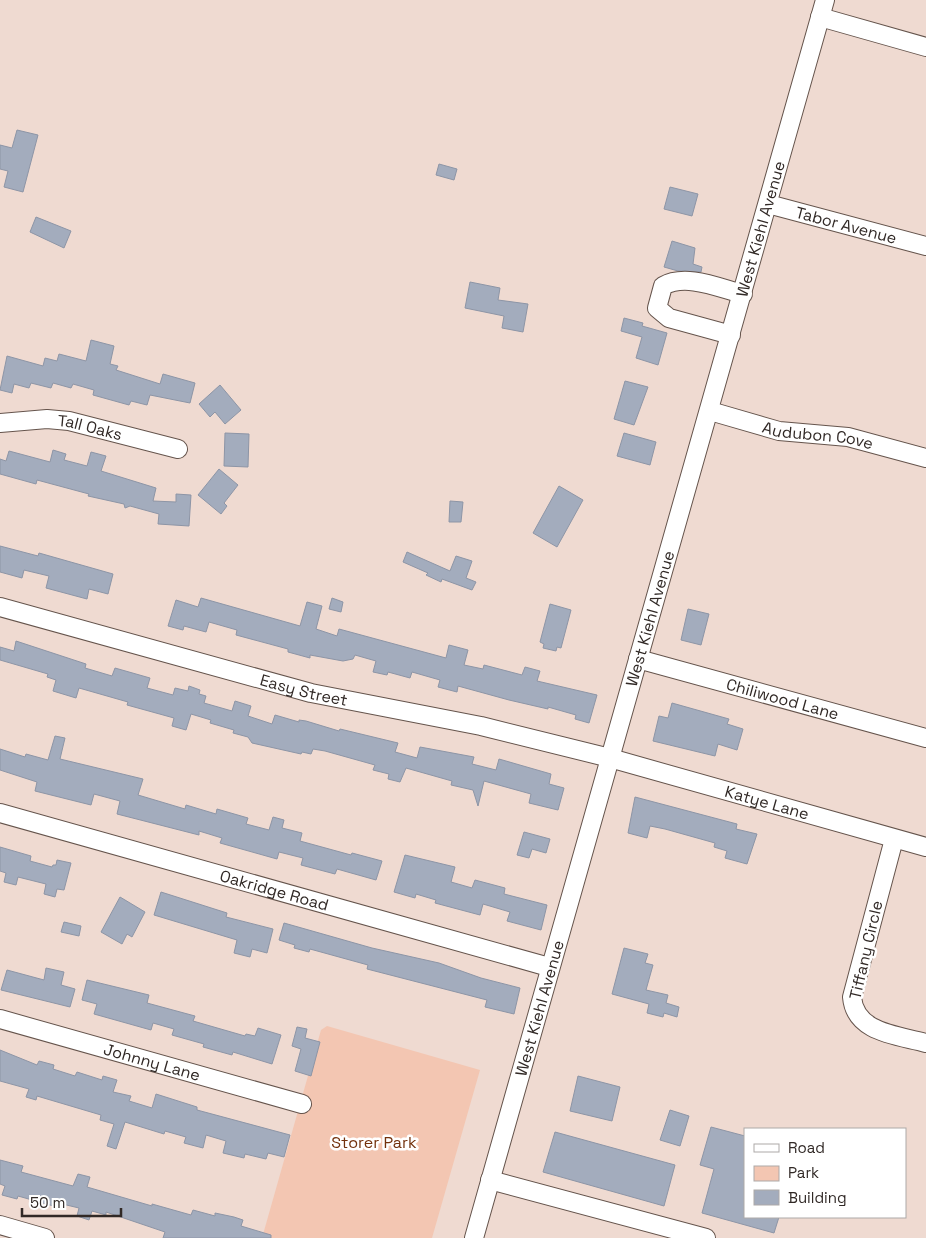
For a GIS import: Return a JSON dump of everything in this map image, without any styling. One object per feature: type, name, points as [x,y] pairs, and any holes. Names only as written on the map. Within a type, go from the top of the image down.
[{"type":"street","name":"West Kiehl Avenue","points":[[474,1238],[549,967],[710,411],[825,0]]},
{"type":"street","points":[[820,18],[926,47]]},
{"type":"street","name":"Tabor Avenue","points":[[768,204],[926,246]]},
{"type":"street","points":[[731,335],[669,318],[657,308],[663,286],[672,281],[693,282],[743,294]]},
{"type":"street","name":"Audubon Cove","points":[[710,411],[779,431],[848,437],[926,458]]},
{"type":"street","name":"Tall Oaks","points":[[0,423],[47,419],[69,421],[178,449]]},
{"type":"street","name":"Easy Street","points":[[0,607],[311,693],[482,726],[610,758]]},
{"type":"street","name":"Chiliwood Lane","points":[[638,659],[926,738]]},
{"type":"street","name":"Katye Lane","points":[[610,758],[926,847]]},
{"type":"street","name":"Oakridge Road","points":[[0,813],[549,967]]},
{"type":"street","name":"Tiffany Circle","points":[[894,839],[852,997],[853,1008],[858,1018],[866,1025],[926,1043]]},
{"type":"street","name":"Johnny Lane","points":[[0,1019],[302,1104]]},
{"type":"street","points":[[490,1180],[706,1238]]},
{"type":"street","points":[[0,1225],[45,1238]]},
{"type":"green space","name":"Storer Park","points":[[327,1026],[480,1070],[432,1238],[262,1238],[321,1030]]},
{"type":"building","points":[[17,130],[38,135],[23,192],[4,187],[8,171],[0,169],[0,145],[12,148]]},
{"type":"building","points":[[439,164],[457,169],[454,180],[436,175]]},
{"type":"building","points":[[670,187],[698,194],[692,216],[664,209]]},
{"type":"building","points":[[36,217],[71,231],[64,248],[30,232]]},
{"type":"building","points":[[672,241],[695,248],[693,264],[702,267],[701,272],[678,271],[664,267]]},
{"type":"building","points":[[470,282],[500,288],[498,300],[528,304],[523,332],[502,328],[504,316],[465,308]]},
{"type":"building","points":[[624,318],[643,323],[642,326],[667,333],[658,365],[636,358],[642,337],[621,331]]},
{"type":"building","points":[[91,340],[114,346],[110,364],[118,366],[116,370],[160,384],[163,374],[195,383],[190,403],[150,395],[147,405],[131,401],[129,405],[93,395],[94,390],[73,384],[71,388],[53,383],[51,388],[31,383],[29,388],[14,384],[12,393],[0,390],[7,356],[43,366],[45,358],[57,361],[59,354],[86,361]]},
{"type":"building","points":[[625,381],[648,387],[634,425],[614,419]]},
{"type":"building","points":[[220,385],[241,410],[225,424],[215,412],[210,417],[199,404]]},
{"type":"building","points":[[225,433],[249,434],[248,467],[224,466]]},
{"type":"building","points":[[624,433],[656,442],[650,465],[617,456]]},
{"type":"building","points":[[53,450],[66,454],[64,460],[87,466],[91,452],[106,456],[101,471],[156,488],[153,501],[176,502],[176,494],[191,495],[189,526],[158,524],[159,514],[130,506],[125,508],[124,504],[88,496],[89,494],[37,480],[36,484],[0,474],[0,459],[6,461],[9,451],[50,462]]},
{"type":"building","points":[[219,469],[238,485],[224,503],[227,506],[221,514],[198,495]]},
{"type":"building","points":[[559,486],[583,500],[557,547],[533,533]]},
{"type":"building","points":[[450,501],[463,502],[461,522],[449,522]]},
{"type":"building","points":[[0,546],[38,556],[39,553],[113,574],[108,594],[89,589],[87,599],[46,588],[49,576],[24,570],[22,578],[0,572]]},
{"type":"building","points":[[407,552],[450,571],[456,556],[472,561],[466,578],[476,582],[472,590],[442,579],[441,582],[426,575],[428,573],[403,562]]},
{"type":"building","points":[[201,598],[300,626],[307,602],[322,606],[316,629],[337,636],[339,629],[446,658],[449,645],[468,650],[464,665],[483,669],[484,665],[522,675],[525,667],[540,671],[537,681],[597,695],[589,723],[575,719],[576,715],[548,707],[548,709],[509,700],[458,686],[457,692],[438,687],[440,680],[412,672],[410,678],[388,672],[387,675],[373,672],[376,661],[355,655],[353,659],[343,661],[310,655],[310,658],[288,652],[288,649],[236,635],[237,630],[209,622],[206,632],[184,626],[183,630],[168,626],[176,600],[198,607]]},
{"type":"building","points":[[332,598],[343,602],[341,612],[329,609]]},
{"type":"building","points":[[550,604],[571,610],[561,648],[557,647],[556,651],[543,648],[544,644],[540,642]]},
{"type":"building","points":[[688,609],[709,614],[701,645],[681,640]]},
{"type":"building","points":[[16,641],[86,664],[85,668],[112,676],[115,668],[150,678],[147,688],[173,695],[175,688],[188,691],[189,686],[200,690],[199,694],[206,696],[204,703],[232,711],[235,701],[251,706],[248,716],[272,724],[275,715],[398,743],[395,752],[417,758],[420,747],[474,757],[472,764],[496,770],[499,759],[551,774],[549,784],[564,788],[558,810],[529,803],[531,794],[484,781],[478,806],[473,790],[451,785],[452,781],[406,768],[400,782],[388,779],[389,774],[373,770],[375,765],[325,751],[313,749],[311,754],[302,752],[301,754],[252,743],[248,737],[233,733],[234,730],[210,723],[211,720],[191,714],[186,730],[172,726],[174,718],[127,705],[128,702],[79,688],[76,698],[53,691],[56,680],[47,677],[48,674],[0,660],[0,647],[14,651]]},
{"type":"building","points":[[672,703],[729,719],[727,724],[743,729],[737,750],[718,744],[715,756],[653,741],[659,716],[668,718]]},
{"type":"building","points":[[55,736],[65,738],[60,759],[143,779],[138,795],[185,809],[186,805],[216,814],[217,809],[248,818],[246,824],[269,830],[273,817],[284,820],[282,828],[302,833],[300,841],[351,855],[352,853],[382,861],[376,880],[337,869],[335,874],[301,865],[303,858],[279,852],[277,859],[220,843],[222,838],[199,831],[199,835],[117,814],[120,801],[94,794],[91,805],[35,791],[37,782],[0,770],[0,749],[25,757],[26,754],[48,760]]},
{"type":"building","points":[[635,797],[737,824],[736,829],[757,834],[747,864],[725,858],[727,851],[714,847],[715,843],[665,829],[650,826],[647,838],[628,833]]},
{"type":"building","points":[[524,832],[550,839],[546,853],[532,849],[529,858],[517,855]]},
{"type":"building","points":[[0,847],[31,856],[30,861],[52,867],[56,865],[57,860],[71,863],[64,890],[57,889],[55,897],[44,894],[46,884],[18,877],[16,885],[4,882],[6,873],[0,871]]},
{"type":"building","points":[[405,855],[455,867],[451,882],[472,888],[475,880],[505,888],[504,894],[547,905],[541,930],[507,921],[510,912],[483,904],[480,915],[435,903],[436,900],[416,894],[415,898],[394,892]]},
{"type":"building","points":[[161,892],[227,913],[226,917],[273,929],[267,953],[252,949],[250,957],[234,953],[237,940],[154,915]]},
{"type":"building","points":[[120,897],[145,912],[132,937],[127,934],[122,944],[101,932]]},
{"type":"building","points":[[64,922],[81,926],[79,936],[61,932]]},
{"type":"building","points":[[284,923],[372,948],[439,963],[481,978],[520,988],[514,1014],[485,1007],[487,1000],[367,969],[368,965],[310,949],[309,952],[294,948],[295,945],[279,940]]},
{"type":"building","points":[[624,948],[648,954],[645,963],[653,965],[646,990],[668,995],[666,1003],[679,1007],[677,1017],[664,1013],[663,1017],[647,1013],[649,1004],[612,994]]},
{"type":"building","points":[[46,968],[64,972],[61,985],[75,989],[70,1007],[1,990],[7,970],[44,980]]},
{"type":"building","points":[[87,980],[149,995],[147,1003],[195,1016],[193,1021],[245,1036],[246,1034],[255,1036],[258,1028],[281,1035],[272,1064],[233,1052],[232,1055],[203,1047],[204,1044],[172,1035],[174,1029],[153,1023],[151,1030],[94,1014],[97,1004],[82,1000]]},
{"type":"building","points":[[297,1027],[307,1029],[305,1038],[320,1042],[311,1076],[295,1071],[301,1049],[292,1046]]},
{"type":"building","points":[[0,1050],[37,1065],[39,1061],[54,1065],[53,1069],[75,1076],[77,1072],[102,1080],[103,1076],[117,1080],[113,1092],[131,1096],[129,1101],[152,1108],[156,1094],[197,1107],[197,1110],[290,1135],[284,1157],[268,1153],[266,1159],[245,1154],[244,1158],[223,1153],[226,1141],[206,1135],[203,1148],[184,1143],[186,1137],[165,1131],[164,1134],[125,1122],[116,1149],[107,1146],[114,1124],[100,1120],[101,1115],[37,1096],[36,1100],[26,1097],[29,1089],[0,1081]]},
{"type":"building","points":[[578,1076],[620,1087],[612,1121],[570,1111]]},
{"type":"building","points":[[670,1110],[689,1116],[680,1146],[660,1140]]},
{"type":"building","points":[[711,1127],[744,1136],[744,1218],[779,1218],[774,1233],[702,1213],[714,1169],[700,1165]]},
{"type":"building","points":[[555,1132],[675,1165],[664,1206],[543,1172]]},
{"type":"building","points":[[0,1160],[23,1166],[21,1172],[73,1186],[78,1174],[90,1177],[87,1187],[152,1206],[152,1204],[191,1215],[193,1210],[215,1216],[215,1213],[234,1217],[243,1220],[241,1226],[271,1235],[271,1238],[163,1238],[165,1232],[106,1212],[106,1215],[92,1211],[89,1220],[77,1216],[79,1208],[58,1203],[57,1207],[18,1196],[17,1199],[2,1195],[5,1186],[0,1184]]}]
